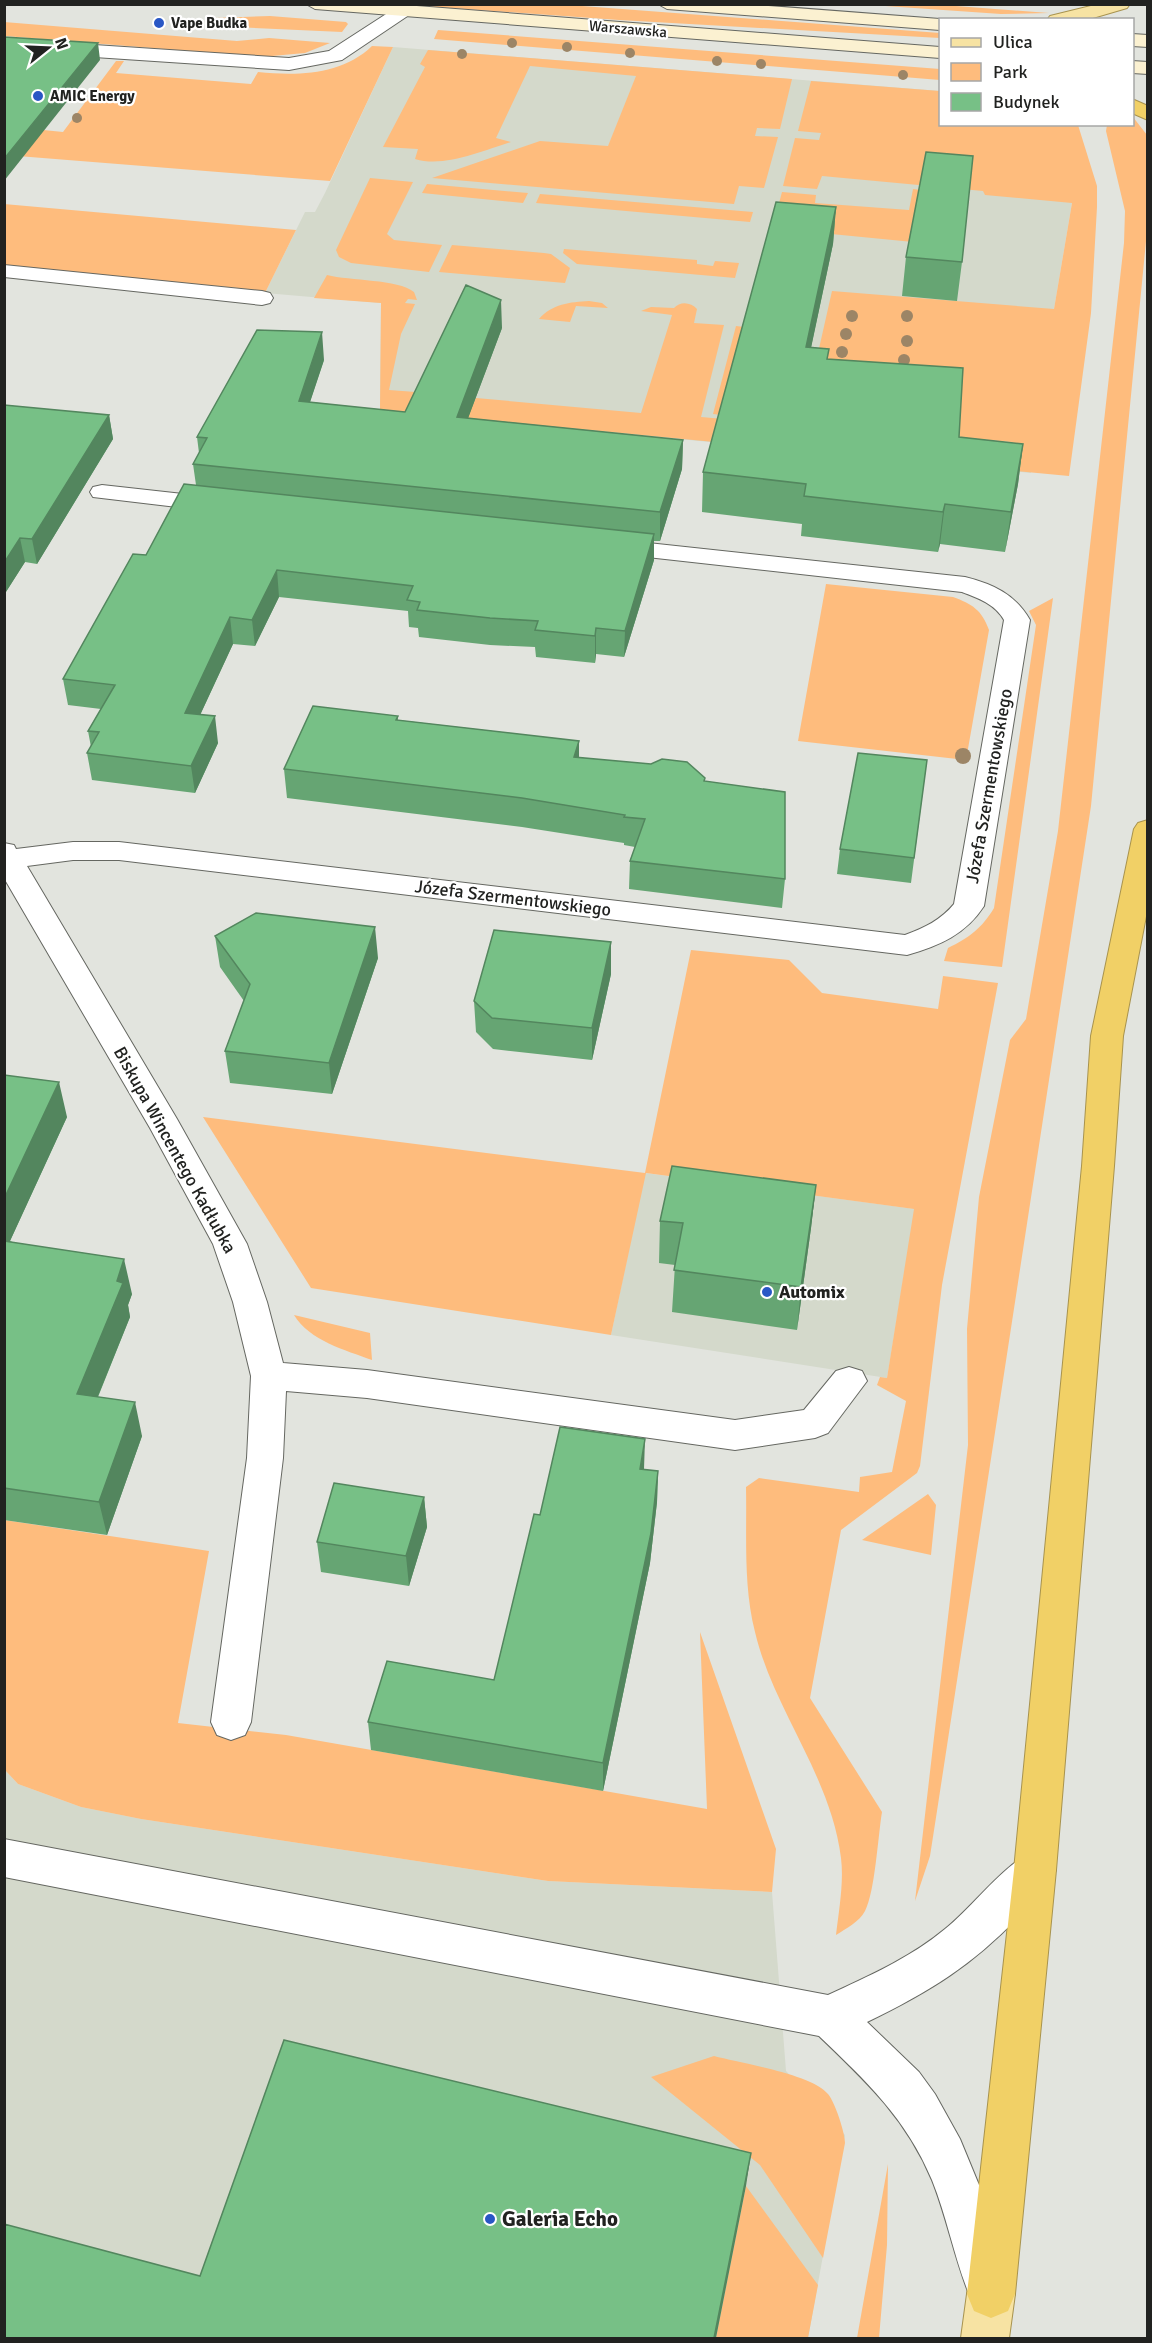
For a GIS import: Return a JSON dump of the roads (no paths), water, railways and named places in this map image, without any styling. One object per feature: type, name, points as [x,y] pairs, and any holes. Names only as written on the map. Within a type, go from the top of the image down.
[{"type":"highway","points":[[1134,106],[1148,114]]},
{"type":"highway","points":[[988,2316],[1035,1870],[1098,1166],[1107,1036],[1148,829]]},
{"type":"main road","name":"Warszawska","points":[[315,4],[939,53]]},
{"type":"main road","name":"Warszawska","points":[[667,4],[939,25]]},
{"type":"main road","points":[[1067,18],[1122,4]]},
{"type":"street","points":[[4,45],[289,64],[335,56],[403,11]]},
{"type":"street","points":[[4,271],[262,298]]},
{"type":"street","points":[[102,492],[245,508]]},
{"type":"street","name":"Józefa Szermentowskiego","points":[[7,855],[119,851],[907,945],[948,929],[960,919],[969,906],[1015,632],[1017,620],[1012,609],[1001,599],[984,591],[947,582],[585,545]]},
{"type":"street","name":"Biskupa Wincentego Kadłubka","points":[[7,855],[166,1127],[230,1244],[250,1302],[269,1376],[266,1458],[231,1722]]},
{"type":"street","points":[[269,1376],[357,1383],[735,1435],[815,1423],[849,1381]]},
{"type":"street","points":[[4,1858],[830,2017],[902,2087],[928,2124],[954,2173],[988,2316]]},
{"type":"street","points":[[830,2017],[934,1964],[961,1943],[1035,1870]]},
{"type":"place","name":"Vape Budka","points":[[159,23]]},
{"type":"place","name":"AMIC Energy","points":[[38,96]]},
{"type":"place","name":"Automix","points":[[767,1292]]},
{"type":"place","name":"Galeria Echo","points":[[490,2219]]}]
